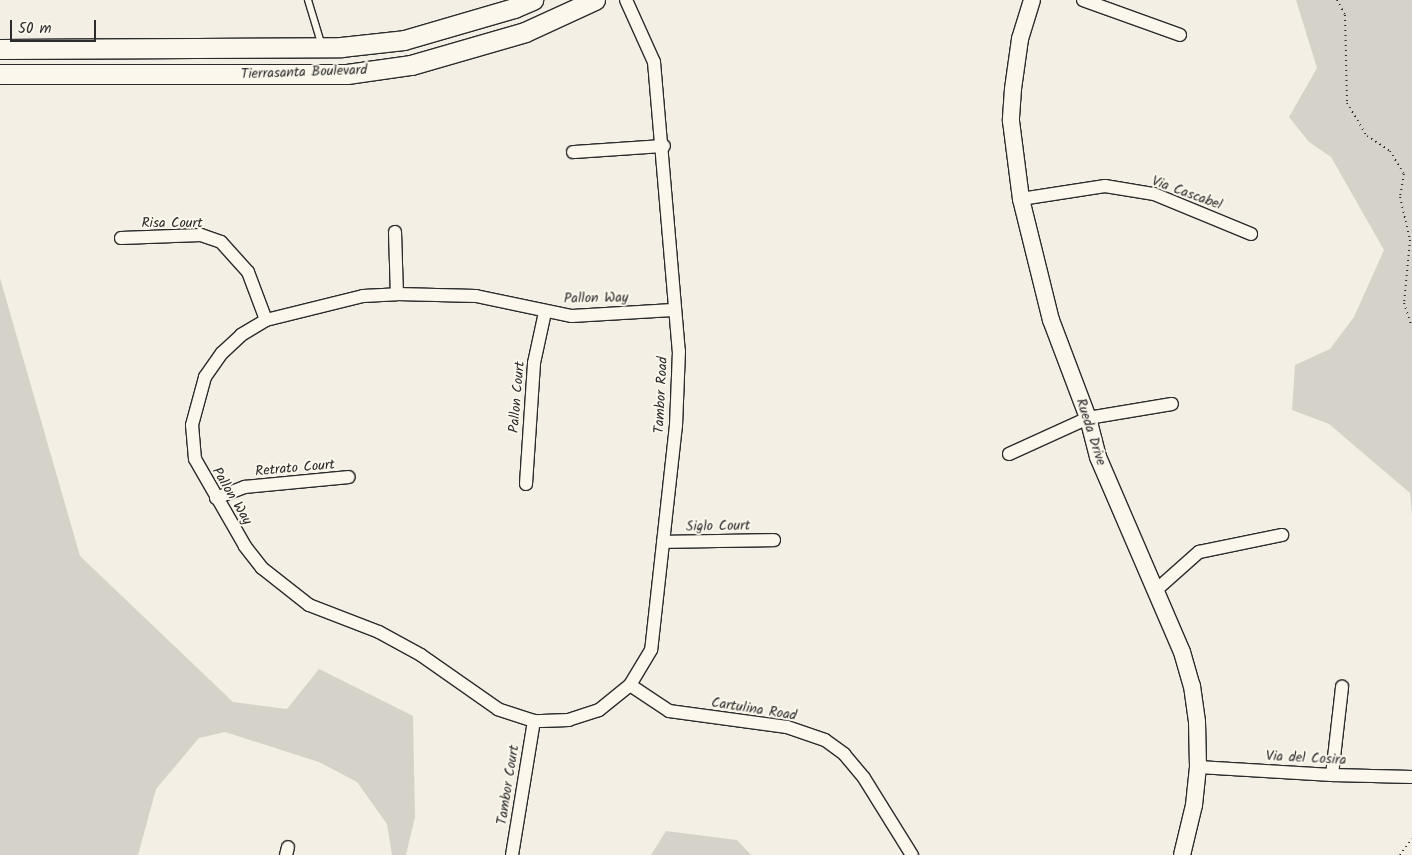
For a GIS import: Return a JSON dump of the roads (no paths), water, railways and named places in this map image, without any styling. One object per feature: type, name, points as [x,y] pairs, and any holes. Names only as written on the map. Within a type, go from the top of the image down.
[{"type":"main road","name":"Tierrasanta Boulevard","points":[[0,49],[322,47],[404,40],[514,8],[534,0]]},
{"type":"main road","name":"Tierrasanta Boulevard","points":[[0,74],[356,72],[411,65],[525,32],[595,0]]},
{"type":"street","name":"Tambor Road","points":[[534,720],[569,720],[599,710],[630,685],[651,650],[676,424],[678,351],[673,310],[664,146],[654,62],[626,0]]},
{"type":"street","name":"Rueda Drive","points":[[1032,0],[1020,39],[1013,89],[1012,121],[1021,199],[1051,320],[1088,418],[1098,457],[1182,652],[1192,686],[1198,767],[1194,805],[1182,855]]},
{"type":"street","points":[[1083,0],[1180,35]]},
{"type":"street","points":[[573,152],[664,146]]},
{"type":"street","name":"Via Cascabel","points":[[1021,199],[1105,186],[1154,194],[1251,234]]},
{"type":"street","points":[[395,232],[397,294]]},
{"type":"street","name":"Risa Court","points":[[121,238],[201,236],[221,242],[248,272],[266,320]]},
{"type":"street","name":"Pallon Way","points":[[534,720],[498,709],[421,655],[379,632],[310,605],[262,568],[216,498],[195,459],[192,425],[197,398],[205,377],[222,353],[241,335],[266,320],[363,296],[397,294],[476,296],[545,312],[572,316],[673,310]]},
{"type":"street","name":"Pallon Court","points":[[526,484],[534,363],[545,312]]},
{"type":"street","points":[[1010,454],[1088,418],[1172,404]]},
{"type":"street","name":"Retrato Court","points":[[216,498],[245,487],[349,478]]},
{"type":"street","points":[[1155,591],[1199,552],[1282,535]]},
{"type":"street","name":"Siglo Court","points":[[663,542],[774,540]]},
{"type":"street","name":"Cartulina Road","points":[[630,685],[670,711],[787,727],[825,740],[844,754],[864,778],[912,855]]},
{"type":"street","points":[[1332,775],[1342,688]]},
{"type":"street","name":"Tambor Court","points":[[512,855],[534,720]]},
{"type":"street","name":"Via del Cosira","points":[[1198,767],[1332,775],[1412,777]]},
{"type":"lane","points":[[308,0],[322,47]]}]
